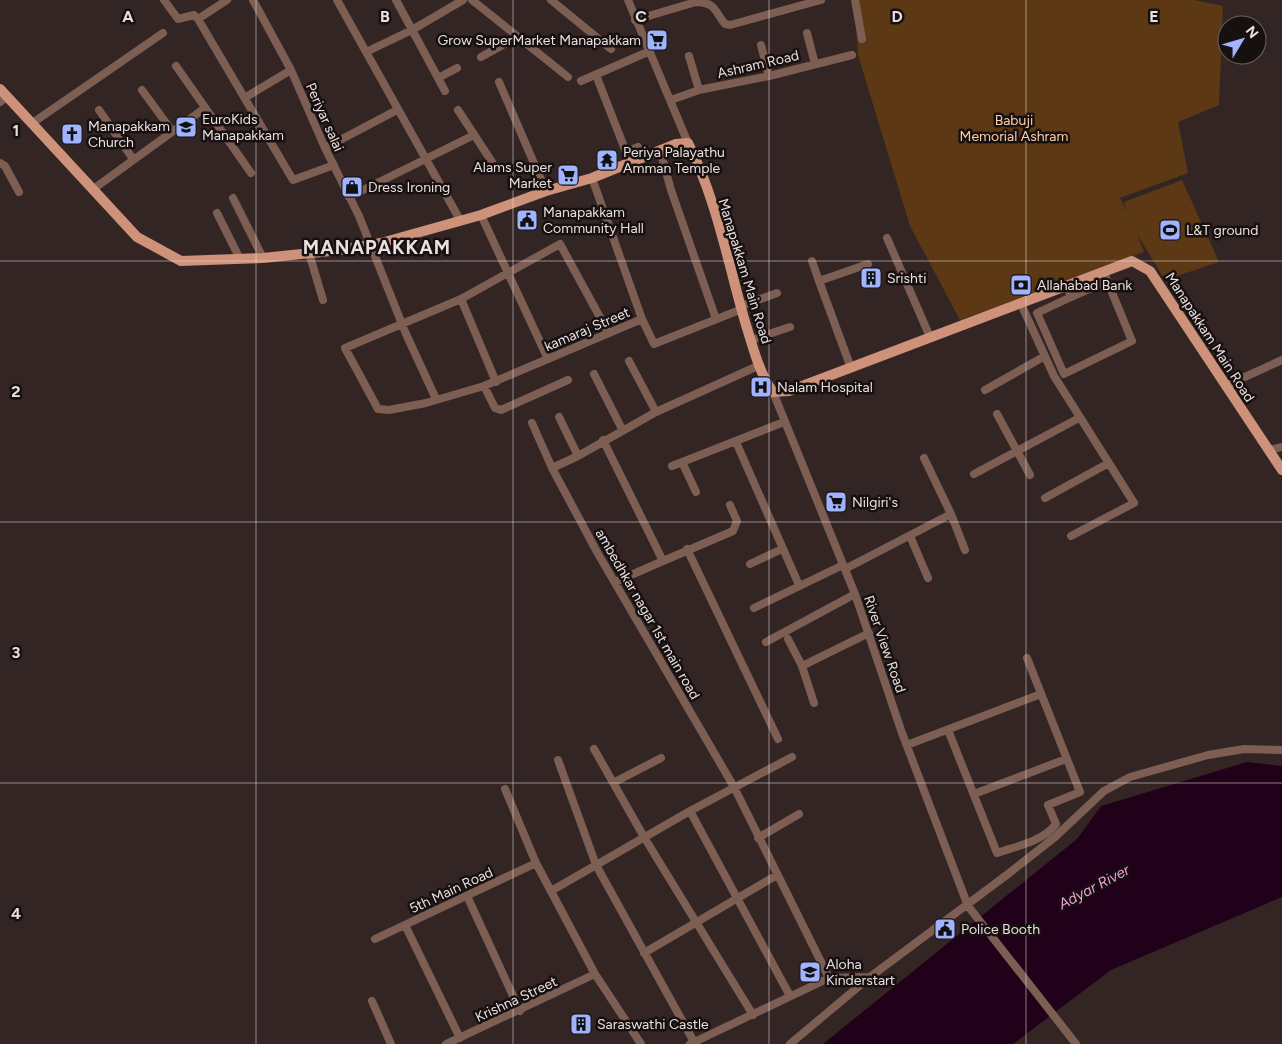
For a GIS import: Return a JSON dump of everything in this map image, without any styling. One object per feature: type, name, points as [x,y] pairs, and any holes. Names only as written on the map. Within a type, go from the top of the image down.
[{"type":"main road","points":[[0,89],[4,100],[68,161],[92,190],[137,237],[181,261],[239,257],[263,258],[372,245],[481,215],[546,191],[592,178],[660,150],[688,143]]},
{"type":"main road","name":"Manapakkam Main Road","points":[[688,143],[720,229],[751,340],[773,392],[789,391],[1067,287],[1105,277],[1132,262],[1150,271],[1282,470]]},
{"type":"street","points":[[164,0],[178,19],[194,15],[198,18],[246,97],[272,146],[294,180],[334,165]]},
{"type":"street","points":[[198,18],[227,0]]},
{"type":"street","name":"Periyar salai","points":[[253,0],[291,70],[325,148],[372,245],[402,323],[436,399]]},
{"type":"street","points":[[338,0],[396,110],[460,220]]},
{"type":"street","points":[[396,0],[445,91]]},
{"type":"street","points":[[366,52],[412,30],[463,0]]},
{"type":"street","points":[[472,0],[568,77]]},
{"type":"street","points":[[551,0],[611,49]]},
{"type":"street","points":[[628,0],[688,143]]},
{"type":"street","points":[[635,20],[696,2],[706,3],[716,9],[726,24],[730,25],[821,0]]},
{"type":"street","points":[[855,0],[862,39]]},
{"type":"street","points":[[31,124],[163,33]]},
{"type":"street","points":[[807,33],[815,64]]},
{"type":"street","points":[[481,57],[517,37]]},
{"type":"street","points":[[761,45],[769,76]]},
{"type":"street","points":[[581,81],[650,51]]},
{"type":"street","name":"Ashram Road","points":[[671,100],[699,90],[769,76],[852,55]]},
{"type":"street","points":[[689,56],[699,90]]},
{"type":"street","points":[[176,66],[251,173]]},
{"type":"street","points":[[438,78],[458,68]]},
{"type":"street","points":[[246,97],[291,70]]},
{"type":"street","points":[[596,75],[626,152],[638,147],[641,158]]},
{"type":"street","points":[[499,82],[546,191]]},
{"type":"street","points":[[142,90],[172,131]]},
{"type":"street","points":[[92,190],[205,108]]},
{"type":"street","points":[[99,110],[133,159]]},
{"type":"street","points":[[325,148],[396,110]]},
{"type":"street","points":[[458,110],[492,162]]},
{"type":"street","points":[[349,197],[474,135]]},
{"type":"street","points":[[660,150],[670,190],[716,319]]},
{"type":"street","points":[[0,163],[5,166],[20,192]]},
{"type":"street","points":[[592,178],[642,318]]},
{"type":"street","points":[[233,198],[263,258]]},
{"type":"street","points":[[217,213],[239,257]]},
{"type":"street","points":[[481,215],[548,359]]},
{"type":"street","points":[[888,238],[930,337]]},
{"type":"street","points":[[402,323],[461,299],[560,244],[608,332]]},
{"type":"street","points":[[309,253],[323,300]]},
{"type":"street","points":[[812,261],[851,368]]},
{"type":"street","points":[[819,281],[868,264]]},
{"type":"street","points":[[1105,277],[1132,341],[1064,374],[1037,313],[1071,297],[1105,277]]},
{"type":"street","points":[[1067,287],[1071,297]]},
{"type":"street","name":"kamaraj Street","points":[[402,323],[345,348],[378,408],[389,410],[426,403],[496,382],[642,318],[654,344],[777,293]]},
{"type":"street","points":[[461,299],[496,382]]},
{"type":"street","points":[[1021,304],[1045,356],[1080,418],[1107,464],[1134,503],[1071,536]]},
{"type":"street","points":[[751,340],[790,327]]},
{"type":"street","points":[[985,390],[1045,356]]},
{"type":"street","points":[[1226,386],[1282,360]]},
{"type":"street","points":[[629,361],[656,412]]},
{"type":"street","points":[[552,468],[578,456],[603,440],[656,412],[760,365]]},
{"type":"street","points":[[594,374],[622,430]]},
{"type":"street","points":[[484,386],[495,408],[501,410],[568,380]]},
{"type":"street","name":"River View Road","points":[[773,392],[855,594],[907,745],[968,906],[1076,1044]]},
{"type":"street","points":[[997,414],[1030,475]]},
{"type":"street","points":[[559,417],[578,456]]},
{"type":"street","points":[[974,474],[1080,418]]},
{"type":"street","points":[[672,466],[784,422]]},
{"type":"street","name":"ambedhkar nagar 1st main road","points":[[532,423],[552,468],[734,787],[829,978]]},
{"type":"street","points":[[603,440],[663,561]]},
{"type":"street","points":[[736,442],[799,585]]},
{"type":"street","points":[[1270,452],[1282,447]]},
{"type":"street","points":[[1270,452],[1282,451]]},
{"type":"street","points":[[924,458],[951,514],[965,550]]},
{"type":"street","points":[[682,462],[696,492]]},
{"type":"street","points":[[1045,498],[1107,464]]},
{"type":"street","points":[[616,582],[687,549],[734,531],[737,521],[730,505]]},
{"type":"street","points":[[754,608],[799,585],[844,567],[910,536],[951,514]]},
{"type":"street","points":[[910,536],[928,578]]},
{"type":"street","points":[[687,549],[778,739]]},
{"type":"street","points":[[750,564],[782,549]]},
{"type":"street","points":[[766,642],[855,594]]},
{"type":"street","points":[[802,666],[869,633]]},
{"type":"street","points":[[788,639],[802,666],[814,703]]},
{"type":"street","points":[[948,730],[997,853],[1043,837],[1056,824],[1048,805],[1080,792],[1027,658]]},
{"type":"street","points":[[907,745],[1041,694]]},
{"type":"street","points":[[594,749],[644,837],[753,1015]]},
{"type":"street","points":[[790,1044],[870,977],[968,906],[1055,837],[1104,791],[1130,777],[1208,754],[1244,749],[1282,750]]},
{"type":"street","points":[[551,891],[690,811],[792,757]]},
{"type":"street","points":[[614,783],[662,758]]},
{"type":"street","points":[[974,794],[1066,759]]},
{"type":"street","points":[[558,760],[596,865],[692,1043],[829,978],[870,977]]},
{"type":"street","points":[[506,790],[536,863],[595,974],[641,1044]]},
{"type":"street","points":[[690,811],[790,996]]},
{"type":"street","points":[[758,838],[799,814]]},
{"type":"street","name":"5th Main Road","points":[[375,939],[536,863]]},
{"type":"street","points":[[644,953],[777,875]]},
{"type":"street","points":[[467,896],[520,1011]]},
{"type":"street","points":[[405,925],[460,1038]]},
{"type":"street","name":"Krishna Street","points":[[446,1044],[520,1011],[595,974]]},
{"type":"street","points":[[372,1001],[391,1044]]},
{"type":"green space","name":"Babuji Memorial Ashram","points":[[854,0],[1194,0],[1223,6],[1223,15],[1217,15],[1217,65],[1221,65],[1219,105],[1178,122],[1188,173],[1120,198],[1127,212],[1124,202],[1182,180],[1219,262],[1165,280],[1137,234],[1144,252],[960,320],[910,226],[858,55]]},
{"type":"water","name":"Adyar River","points":[[1247,762],[1282,766],[1282,897],[1111,970],[1013,1044],[823,1044],[1077,839],[1101,806]]},
{"type":"place","name":"Grow SuperMarket Manapakkam","points":[[657,40]]},
{"type":"place","name":"EuroKids Manapakkam","points":[[186,127]]},
{"type":"place","name":"Manapakkam Church","points":[[72,134]]},
{"type":"place","name":"Periya Palayathu Amman Temple","points":[[607,160]]},
{"type":"place","name":"Alams Super Market","points":[[568,175]]},
{"type":"place","name":"Dress Ironing","points":[[352,187]]},
{"type":"place","name":"Manapakkam Community Hall","points":[[527,220]]},
{"type":"place","name":"L&T ground","points":[[1170,230]]},
{"type":"place","name":"Srishti","points":[[871,278]]},
{"type":"place","name":"Allahabad Bank","points":[[1021,285]]},
{"type":"place","name":"Nalam Hospital","points":[[761,387]]},
{"type":"place","name":"Nilgiri's","points":[[836,502]]},
{"type":"place","name":"Police Booth","points":[[945,929]]},
{"type":"place","name":"Aloha Kinderstart","points":[[810,972]]},
{"type":"place","name":"Saraswathi Castle","points":[[581,1024]]},
{"type":"district","name":"MANAPAKKAM","points":[[377,247]]}]
